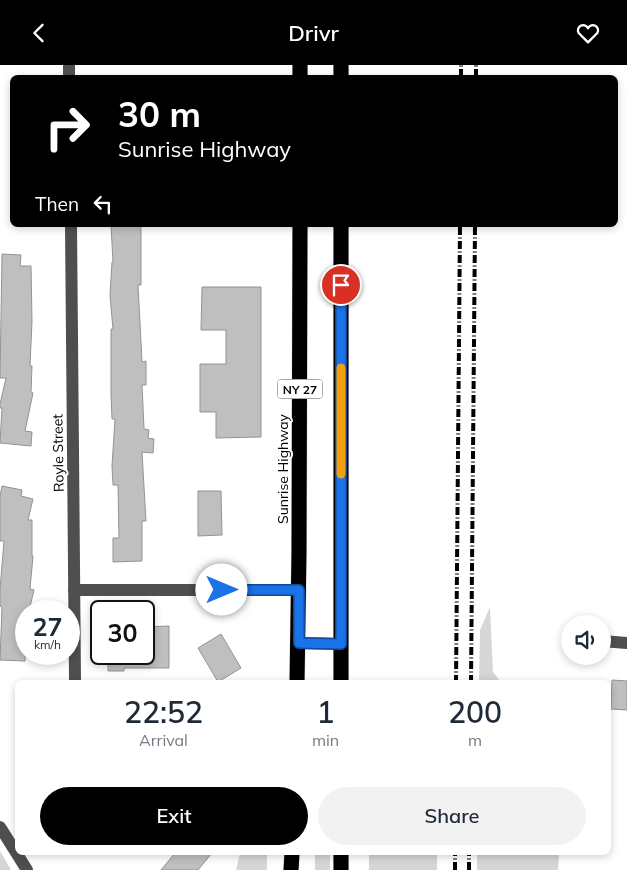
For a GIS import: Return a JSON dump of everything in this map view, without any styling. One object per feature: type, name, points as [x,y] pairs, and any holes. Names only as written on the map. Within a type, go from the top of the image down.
[{"type":"highway","name":"Sunrise Highway","points":[[297,680],[299,643],[300,227]]},
{"type":"highway","name":"NY 27","points":[[341,227],[341,680]]},
{"type":"highway","points":[[292,855],[292,870]]},
{"type":"highway","points":[[341,855],[341,870]]},
{"type":"street","name":"Royle Street","points":[[71,227],[75,680]]},
{"type":"street","points":[[74,590],[299,590]]},
{"type":"street","points":[[611,642],[627,643]]},
{"type":"street","points":[[299,643],[341,644]]},
{"type":"street","points":[[0,827],[15,851]]},
{"type":"street","points":[[18,855],[27,870]]},
{"type":"shaded area","points":[[490,607],[493,672],[499,680],[479,680],[480,630]]},
{"type":"shaded area","points":[[0,851],[11,870],[0,870]]},
{"type":"shaded area","points":[[240,855],[267,855],[267,870],[236,870]]},
{"type":"shaded area","points":[[315,855],[330,855],[330,870],[315,870]]},
{"type":"shaded area","points":[[369,855],[437,855],[437,870],[369,870]]},
{"type":"shaded area","points":[[477,855],[559,855],[558,870],[477,870]]},
{"type":"building","points":[[111,227],[141,227],[141,285],[138,285],[142,362],[146,361],[146,385],[142,385],[144,429],[149,430],[148,438],[154,439],[153,453],[142,452],[146,521],[142,521],[142,561],[113,562],[113,538],[119,538],[118,485],[113,485],[112,466],[115,419],[112,419],[111,395],[111,329],[113,329],[110,296],[113,262]]},
{"type":"building","points":[[2,254],[21,255],[20,266],[31,266],[32,321],[30,366],[32,366],[31,392],[33,393],[25,431],[32,432],[31,446],[0,443],[2,408],[0,408],[0,404],[6,378],[0,378]]},
{"type":"building","points":[[202,287],[261,287],[261,437],[216,438],[216,412],[200,412],[200,364],[226,364],[226,330],[201,330]]},
{"type":"building","points":[[2,486],[22,490],[21,496],[33,499],[28,520],[32,520],[33,556],[30,589],[34,590],[32,600],[15,600],[15,661],[0,660],[2,607],[0,606],[0,589],[4,541],[0,541],[0,496]]},
{"type":"building","points":[[198,491],[221,491],[222,535],[198,536]]},
{"type":"building","points":[[169,626],[169,668],[124,668],[124,671],[108,671],[108,665],[155,665],[155,627]]},
{"type":"building","points":[[221,634],[241,668],[221,680],[217,680],[198,648]]},
{"type":"building","points":[[612,680],[627,681],[627,710],[611,709]]},
{"type":"building","points":[[173,855],[210,855],[198,870],[161,870]]},
{"type":"railway","points":[[461,65],[461,75]]},
{"type":"railway","points":[[476,65],[476,75]]},
{"type":"railway","points":[[456,680],[460,227]]},
{"type":"railway","points":[[471,680],[475,227]]},
{"type":"railway","points":[[455,855],[455,870]]},
{"type":"railway","points":[[469,855],[469,870]]},
{"type":"slow traffic","points":[[341,368],[341,474]]},
{"type":"route","points":[[222,590],[299,590],[299,643],[341,644],[341,285]]}]
